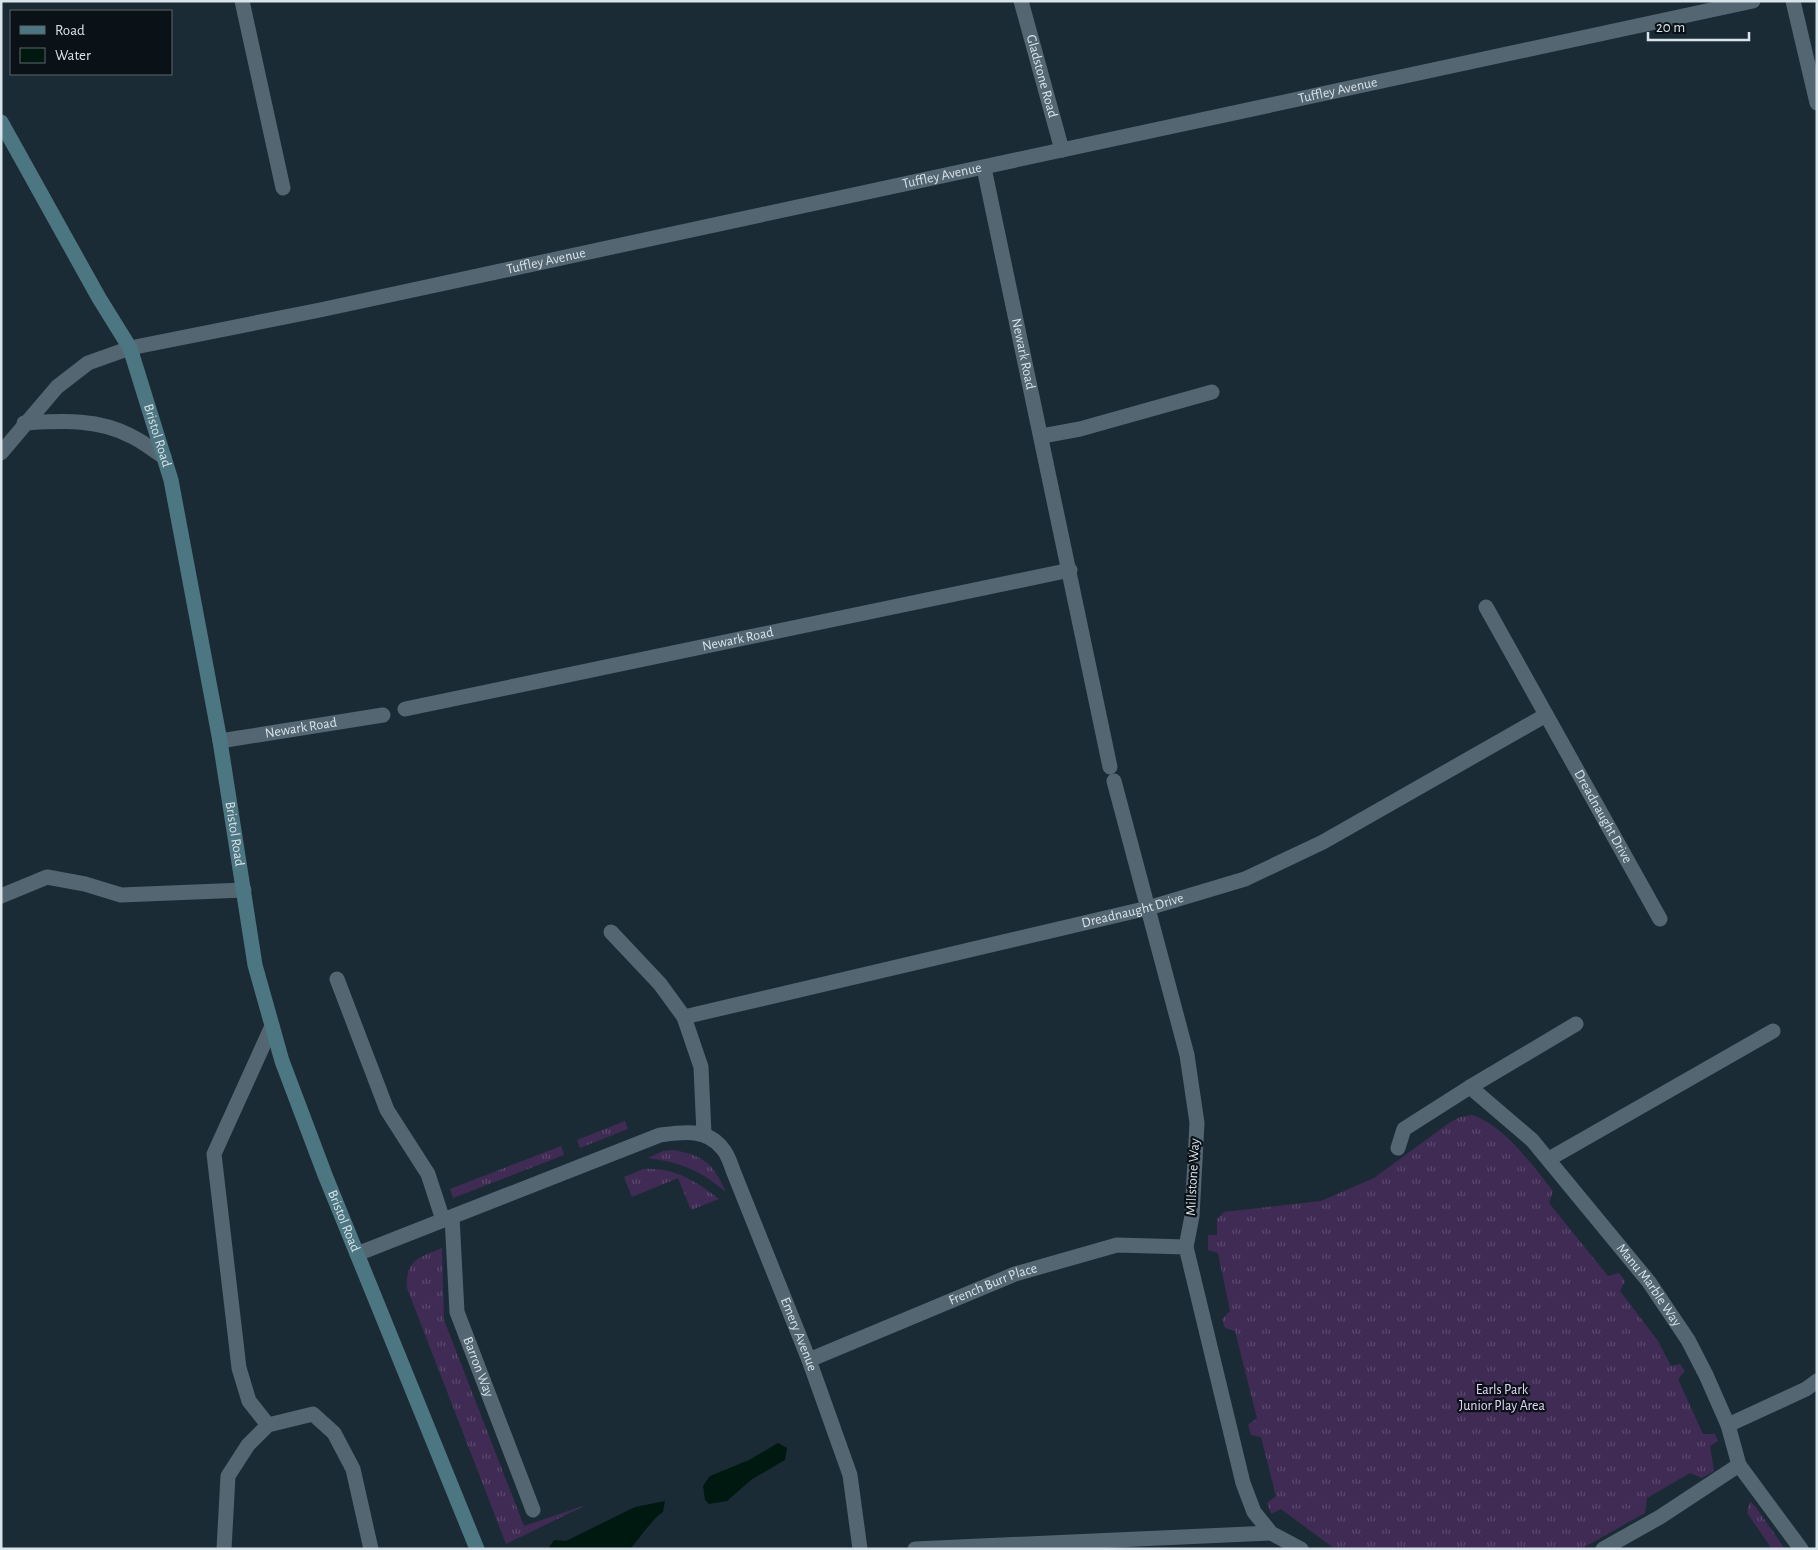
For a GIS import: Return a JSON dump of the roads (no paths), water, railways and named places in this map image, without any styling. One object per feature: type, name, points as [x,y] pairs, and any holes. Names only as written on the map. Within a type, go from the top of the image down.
[{"type":"street","points":[[242,1],[283,188]]},
{"type":"street","name":"Gladstone Road","points":[[1021,1],[1062,150]]},
{"type":"street","name":"Tuffley Avenue","points":[[1,453],[57,387],[88,363],[130,348],[230,329],[984,168],[1700,6],[1753,1]]},
{"type":"street","points":[[1793,1],[1817,103]]},
{"type":"street","name":"Bristol Road","points":[[1,122],[130,348],[171,480],[220,741],[255,965],[272,1026],[292,1088],[357,1254],[477,1549]]},
{"type":"street","name":"Newark Road","points":[[984,168],[1070,570],[1098,718],[1112,774]]},
{"type":"street","points":[[1042,436],[1080,429],[1212,392]]},
{"type":"street","points":[[24,424],[72,420],[109,427],[132,436],[164,457]]},
{"type":"street","name":"Newark Road","points":[[405,709],[1070,570]]},
{"type":"street","name":"Dreadnaught Drive","points":[[1486,607],[1660,919]]},
{"type":"street","name":"Newark Road","points":[[220,741],[383,715]]},
{"type":"street","name":"Dreadnaught Drive","points":[[684,1017],[1148,908],[1245,879],[1306,851],[1546,715]]},
{"type":"street","name":"Millstone Way","points":[[1112,774],[1187,1055],[1196,1123],[1192,1216],[1186,1247],[1243,1483],[1254,1512],[1271,1533],[1301,1549]]},
{"type":"street","points":[[1,896],[48,877],[85,884],[121,895],[244,890]]},
{"type":"street","points":[[357,1254],[660,1135],[689,1131],[704,1134],[701,1067],[684,1017],[654,978],[611,932]]},
{"type":"street","name":"Barron Way","points":[[337,979],[387,1110],[428,1174],[448,1218],[457,1312],[533,1510]]},
{"type":"street","points":[[1398,1148],[1404,1129],[1576,1024]]},
{"type":"street","points":[[268,1425],[249,1401],[239,1368],[214,1154],[272,1026]]},
{"type":"street","points":[[1549,1159],[1773,1031]]},
{"type":"street","name":"Manu Marble Way","points":[[1470,1087],[1519,1127],[1549,1159],[1650,1282],[1688,1340],[1728,1425],[1739,1465],[1801,1549]]},
{"type":"street","name":"Emery Avenue","points":[[704,1134],[723,1148],[809,1360],[850,1475],[860,1549]]},
{"type":"street","name":"French Burr Place","points":[[809,1360],[1015,1274],[1117,1245],[1186,1247]]},
{"type":"street","points":[[1728,1425],[1806,1389],[1817,1381]]},
{"type":"street","points":[[224,1549],[228,1476],[248,1445],[268,1425],[313,1414],[334,1433],[353,1469],[372,1549]]},
{"type":"street","points":[[1603,1549],[1660,1517],[1739,1465]]},
{"type":"street","points":[[915,1549],[1271,1533]]},
{"type":"water","points":[[778,1443],[787,1448],[785,1460],[751,1480],[727,1501],[709,1504],[705,1500],[703,1486],[710,1476],[749,1460]]},
{"type":"water","points":[[665,1501],[663,1512],[651,1523],[630,1549],[548,1549],[554,1540],[566,1541],[635,1507]]},
{"type":"park label","name":"Earls Park Junior Play Area","points":[[1502,1398]]}]
